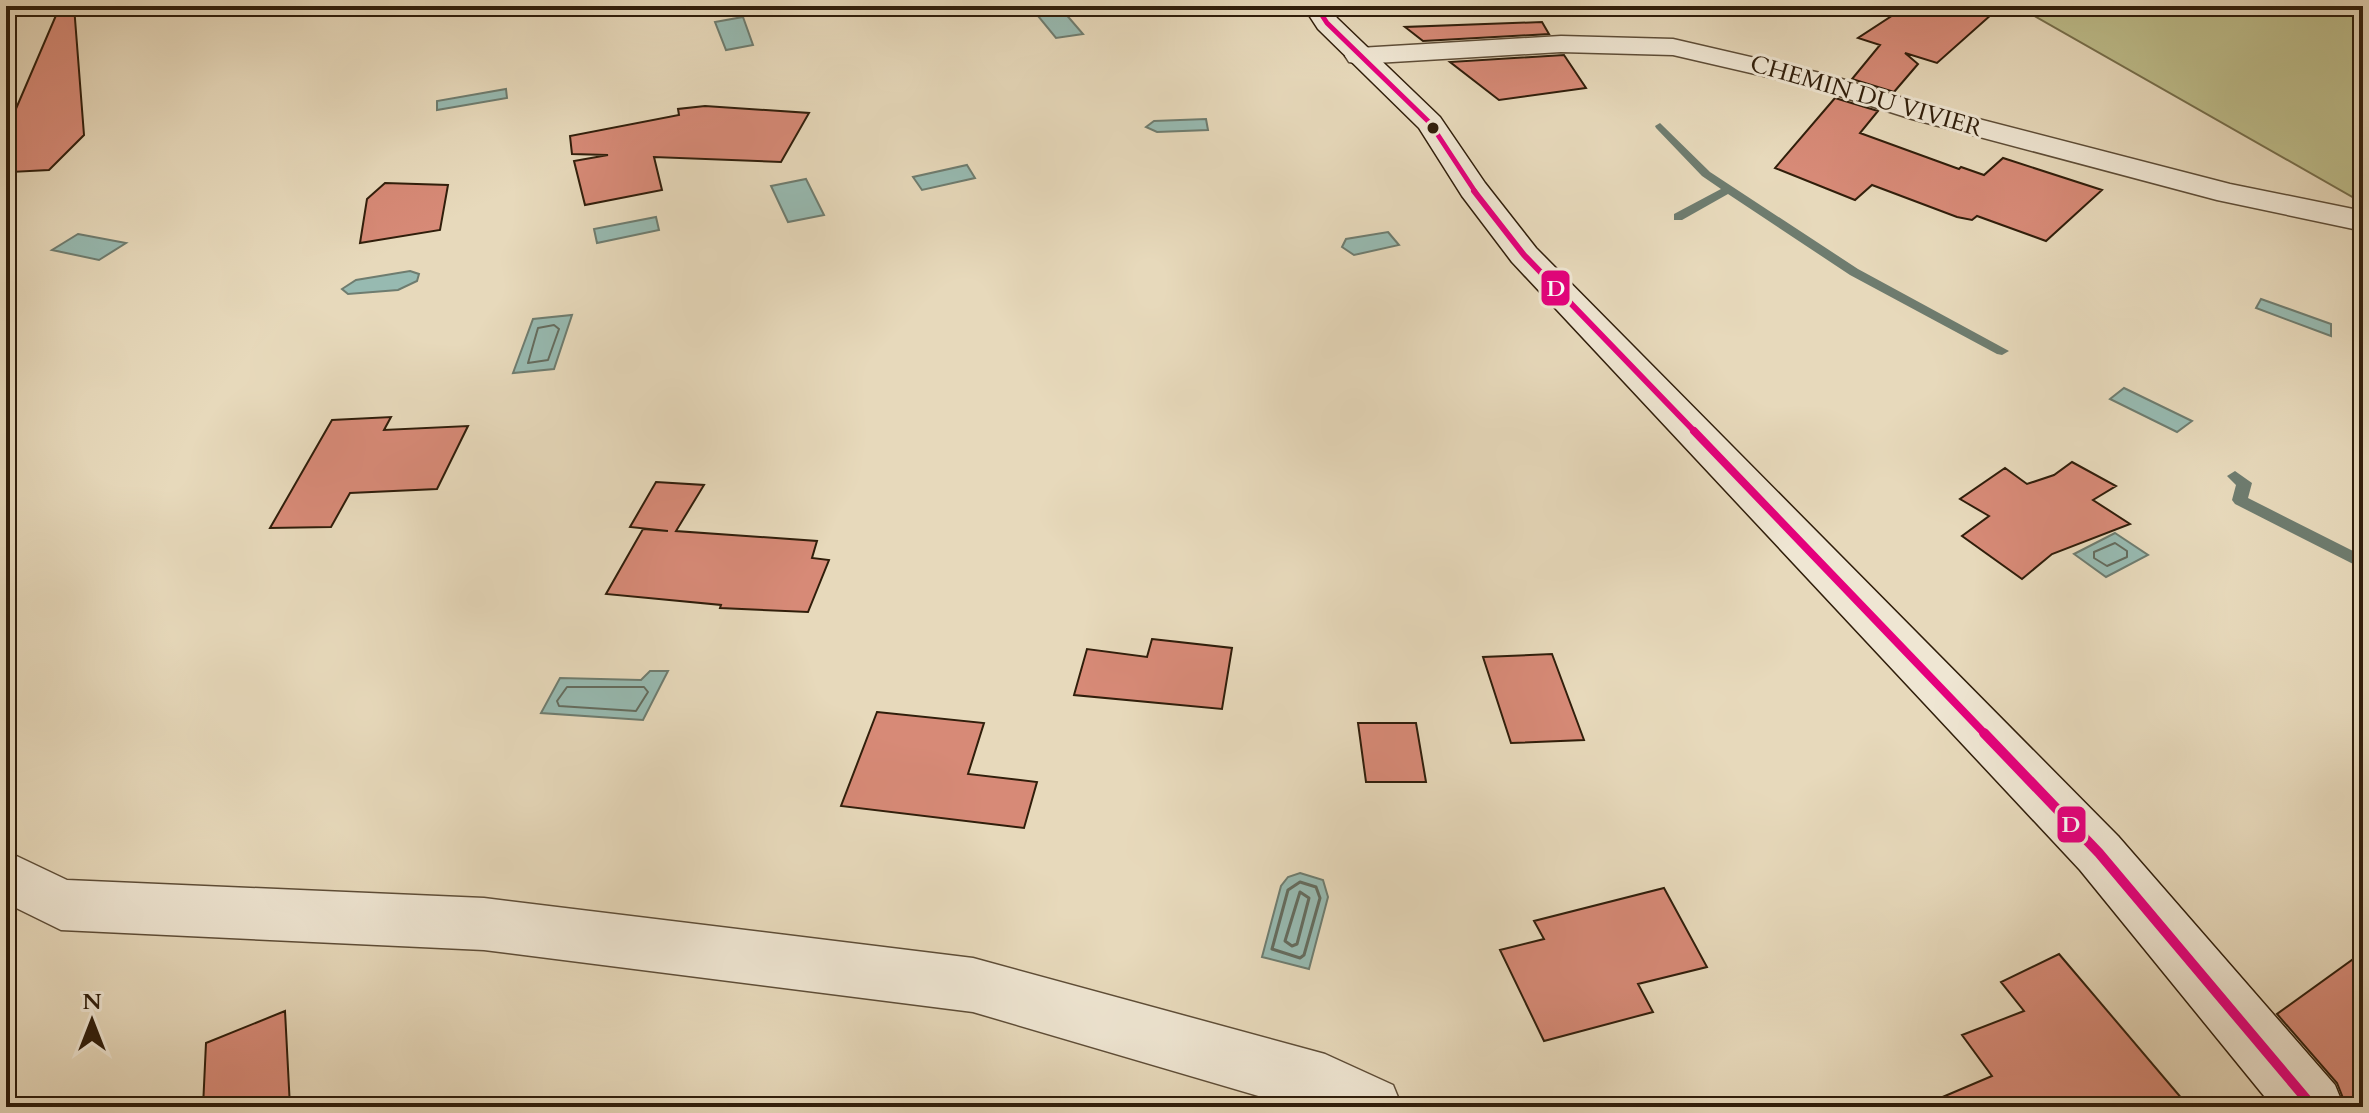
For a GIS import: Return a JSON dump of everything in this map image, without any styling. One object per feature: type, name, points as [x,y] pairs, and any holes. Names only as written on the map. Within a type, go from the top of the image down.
[{"type":"street","points":[[1316,6],[1327,23],[1359,56],[1430,123],[1473,189],[1524,255],[2099,853],[2313,1107]]},
{"type":"street","name":"CHEMIN DU VIVIER","points":[[1359,56],[1561,44],[1673,47],[1819,81],[1922,113],[2228,193],[2363,221]]},
{"type":"street","points":[[6,875],[61,905],[484,924],[973,985],[1325,1085],[1371,1107]]},
{"type":"green space","points":[[2017,6],[2363,6],[2363,203]]},
{"type":"water","points":[[1064,12],[1083,34],[1056,38],[1038,16]]},
{"type":"water","points":[[743,17],[753,45],[726,50],[715,22]]},
{"type":"water","points":[[506,89],[507,98],[437,110],[437,101]]},
{"type":"water","points":[[1206,119],[1208,130],[1157,132],[1146,127],[1154,121]]},
{"type":"water","points":[[967,165],[975,178],[922,190],[913,177]]},
{"type":"water","points":[[806,179],[824,215],[788,222],[771,186]]},
{"type":"water","points":[[656,217],[659,230],[597,243],[594,229]]},
{"type":"water","points":[[1388,232],[1399,245],[1354,255],[1342,247],[1346,239]]},
{"type":"water","points":[[78,234],[126,243],[99,260],[52,250]]},
{"type":"water","points":[[410,271],[419,274],[417,281],[398,290],[348,294],[342,289],[356,280]]},
{"type":"water","points":[[2261,299],[2331,324],[2331,336],[2256,308]]},
{"type":"water","points":[[572,315],[554,369],[513,373],[533,319]]},
{"type":"water","points":[[2124,388],[2192,421],[2177,432],[2110,399]]},
{"type":"water","points":[[2115,533],[2148,555],[2106,577],[2074,554]]},
{"type":"water","points":[[650,671],[668,671],[643,720],[541,713],[560,678],[641,680]]},
{"type":"water","points":[[1300,873],[1323,880],[1328,897],[1309,969],[1262,957],[1281,886],[1288,877]]},
{"type":"building","points":[[60,6],[74,6],[84,135],[49,170],[11,172],[12,118]]},
{"type":"building","points":[[1907,6],[2001,6],[1937,63],[1905,53],[1918,64],[1894,92],[1852,79],[1880,45],[1858,38]]},
{"type":"building","points":[[1542,22],[1549,34],[1423,41],[1405,27]]},
{"type":"building","points":[[1564,55],[1586,88],[1499,100],[1450,62]]},
{"type":"building","points":[[1835,98],[1878,111],[1860,133],[1959,169],[1961,167],[1984,175],[2003,158],[2102,190],[2046,241],[1977,216],[1972,220],[1957,217],[1872,185],[1855,200],[1775,168]]},
{"type":"building","points":[[705,106],[809,113],[781,162],[654,157],[662,190],[585,205],[574,161],[608,155],[572,154],[570,136],[679,115],[678,109]]},
{"type":"building","points":[[385,183],[448,185],[440,230],[360,243],[367,199]]},
{"type":"building","points":[[391,417],[384,430],[468,426],[437,489],[350,493],[331,527],[270,528],[332,420]]},
{"type":"building","points":[[2072,462],[2116,486],[2093,500],[2130,524],[2052,554],[2022,579],[1962,536],[1989,516],[1960,499],[2005,468],[2027,484],[2054,475]]},
{"type":"building","points":[[656,482],[704,485],[676,531],[817,541],[812,558],[829,560],[808,612],[720,608],[721,605],[606,594],[643,529],[668,531],[630,527]]},
{"type":"building","points":[[1152,639],[1232,648],[1222,709],[1074,695],[1087,649],[1147,657]]},
{"type":"building","points":[[1552,654],[1584,740],[1511,743],[1483,657]]},
{"type":"building","points":[[877,712],[984,723],[968,774],[1037,782],[1024,828],[841,806]]},
{"type":"building","points":[[1358,723],[1416,723],[1426,782],[1366,782]]},
{"type":"building","points":[[1664,888],[1707,967],[1638,984],[1653,1012],[1544,1041],[1500,950],[1544,939],[1534,921]]},
{"type":"building","points":[[2363,952],[2363,1107],[2352,1107],[2343,1098],[2337,1083],[2277,1014]]},
{"type":"building","points":[[2059,954],[2189,1107],[1919,1107],[1992,1076],[1962,1035],[2024,1011],[2001,982]]},
{"type":"building","points":[[285,1011],[290,1107],[203,1107],[206,1043]]},
{"type":"waterway","points":[[1660,126],[1706,174],[1729,189]]},
{"type":"waterway","points":[[1678,217],[1729,189]]},
{"type":"waterway","points":[[1729,189],[1854,272],[2002,351]]},
{"type":"waterway","points":[[2235,476],[2244,483],[2240,500],[2363,563]]},
{"type":"transit line","name":"D","points":[[1316,6],[1327,23],[1430,123],[1473,189],[1524,255],[2099,853],[2313,1107]]}]
